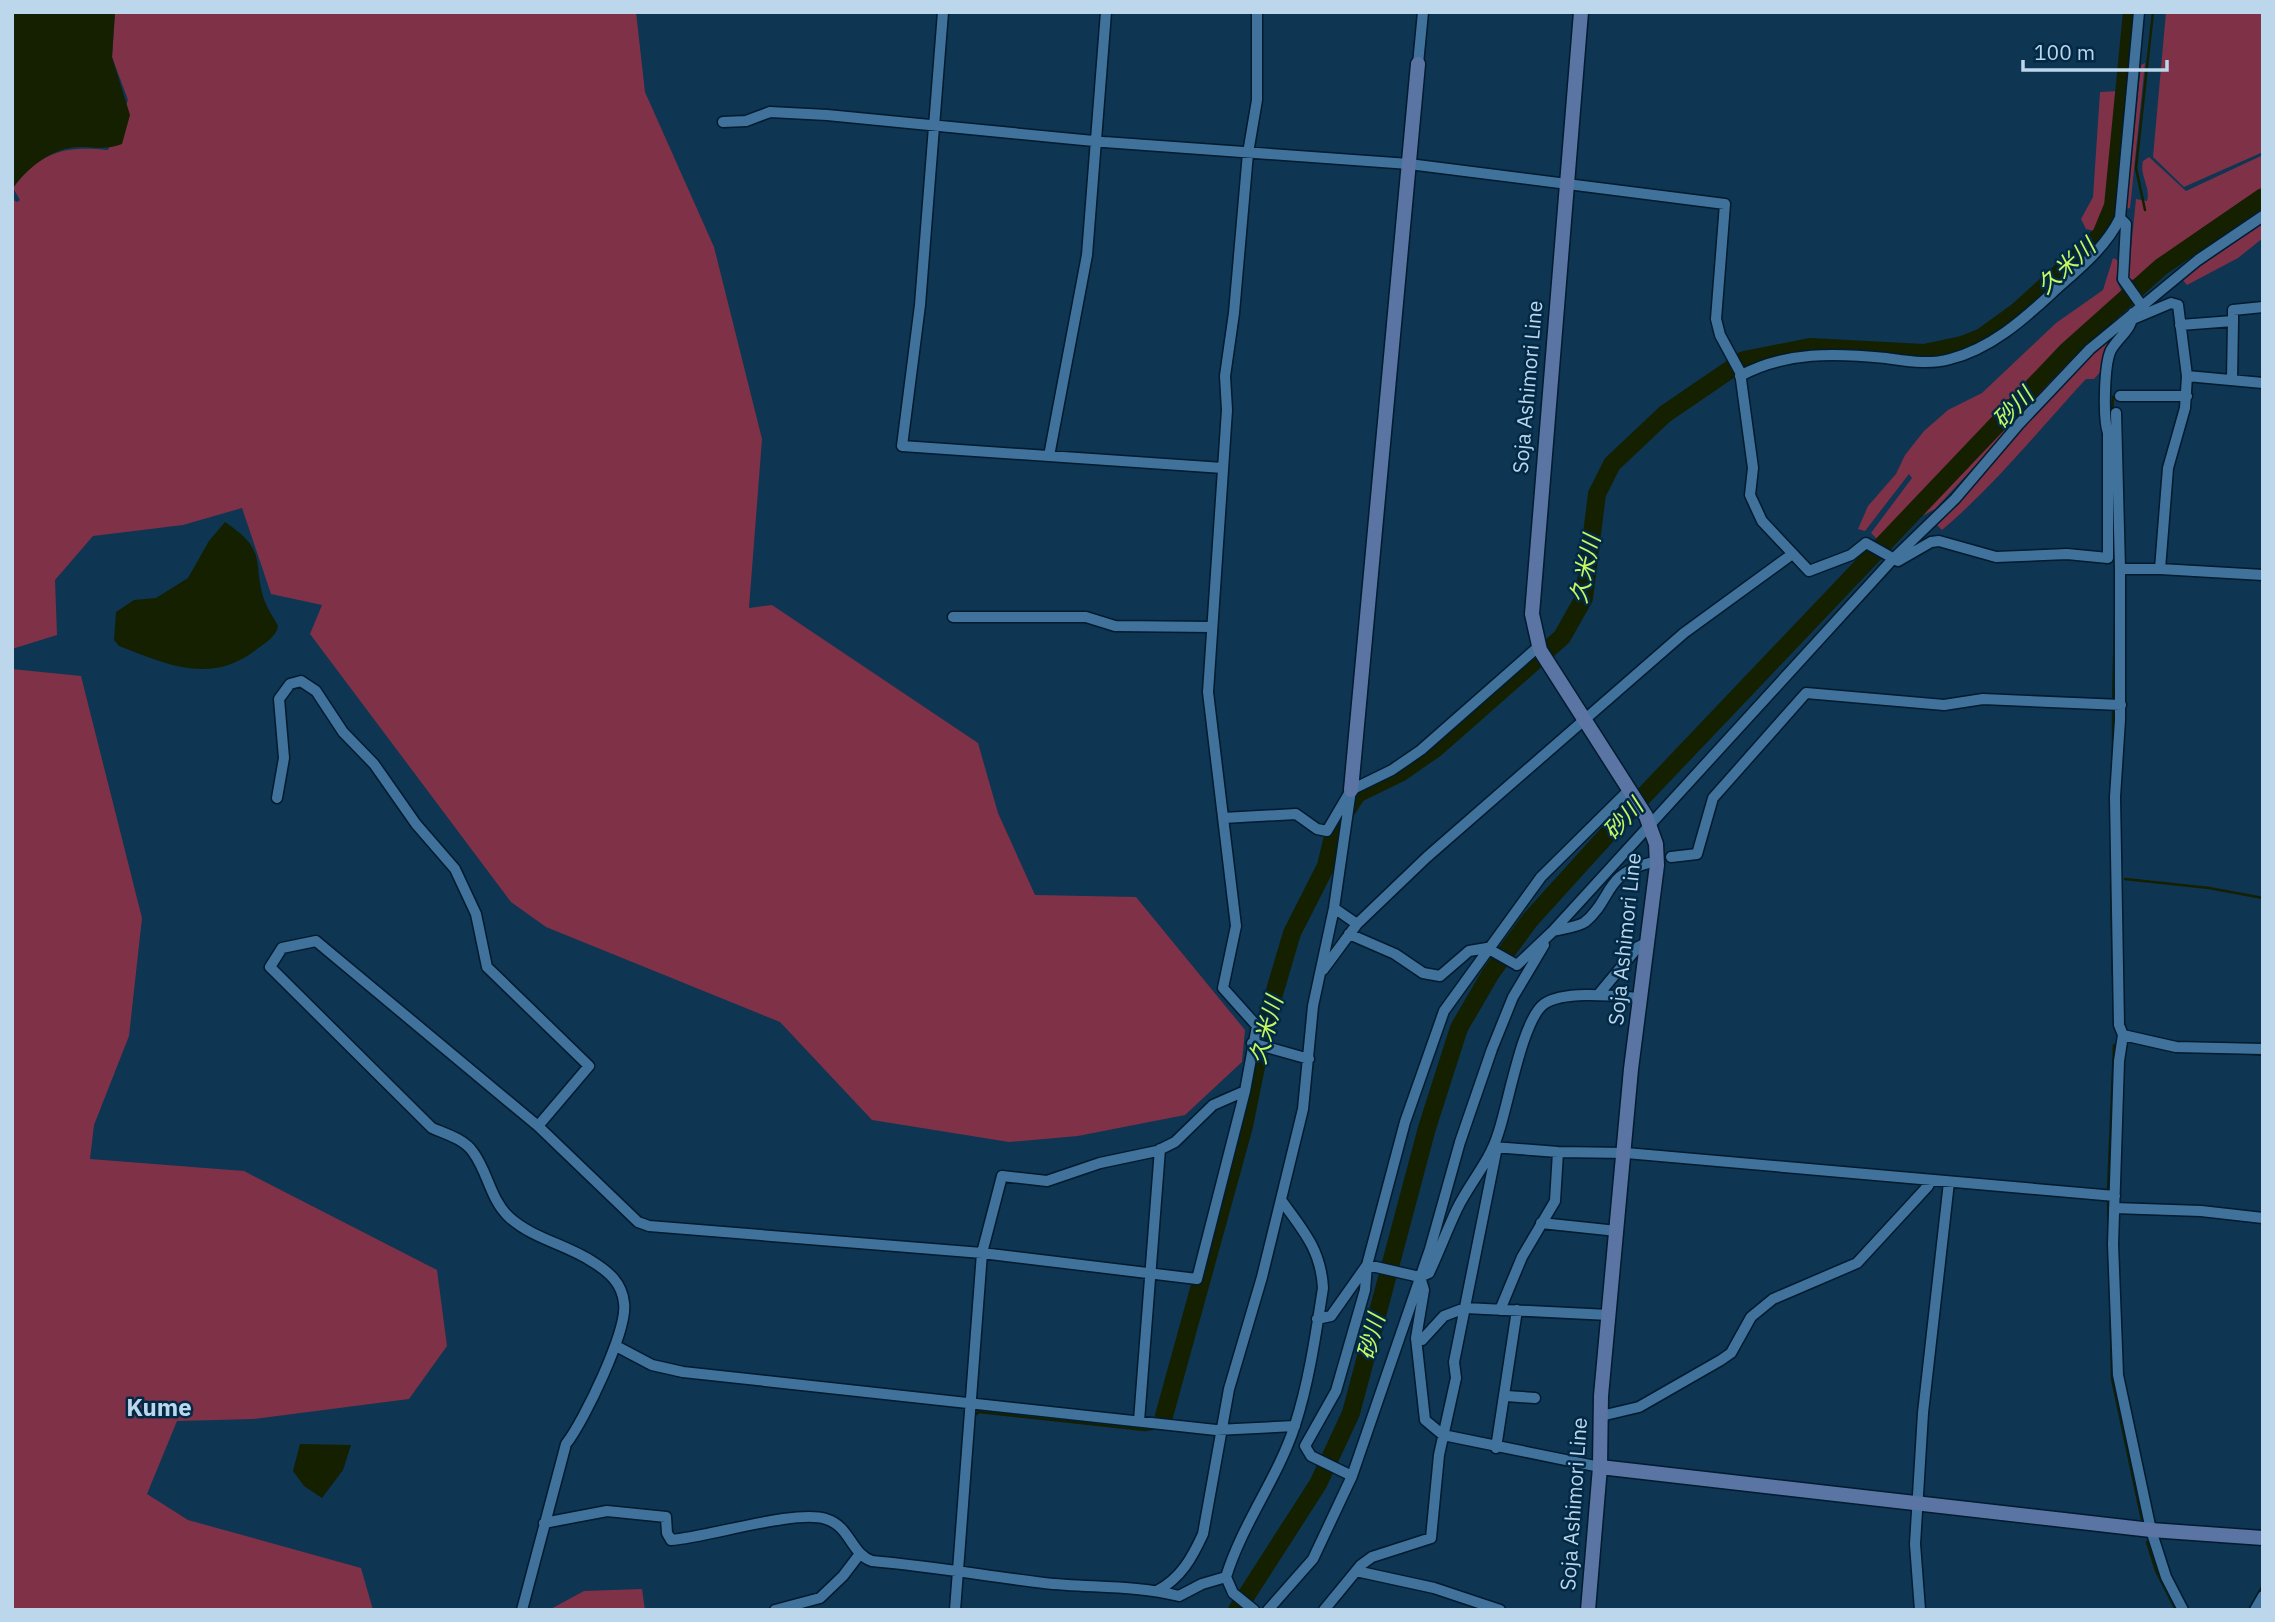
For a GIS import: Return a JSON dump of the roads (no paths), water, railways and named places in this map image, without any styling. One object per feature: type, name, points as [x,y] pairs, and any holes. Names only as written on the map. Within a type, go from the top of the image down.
[{"type":"main road","name":"Soja Ashimori Line","points":[[1581,12],[1533,571],[1532,614],[1542,652],[1647,820],[1656,844],[1657,865],[1639,998],[1609,1315],[1588,1610]]},
{"type":"main road","points":[[1350,795],[1418,64]]},
{"type":"main road","points":[[1600,1467],[2151,1530],[2263,1538]]},
{"type":"street","points":[[943,12],[920,305],[902,446],[1223,468]]},
{"type":"street","points":[[1049,456],[1087,255],[1106,12]]},
{"type":"street","points":[[522,1610],[566,1444],[581,1423],[623,1324],[625,1304],[615,1278],[586,1257],[520,1227],[496,1200],[473,1151],[458,1139],[432,1128],[270,967],[282,948],[316,941],[538,1126],[638,1222],[649,1226],[982,1253],[1197,1279],[1257,1044],[1257,1026],[1223,988],[1236,926],[1208,692],[1227,410],[1225,376],[1236,301],[1248,153],[1257,100],[1257,12]]},
{"type":"street","points":[[1418,64],[1423,12]]},
{"type":"street","points":[[1740,374],[1773,361],[1808,356],[1859,356],[1931,362],[1967,354],[2008,330],[2036,308],[2104,244],[2120,218],[2139,12]]},
{"type":"street","points":[[723,122],[746,121],[770,112],[934,125],[1248,153],[1409,164],[1725,204],[1716,319],[1720,335],[1740,374],[1753,468],[1750,495],[1762,521],[1791,555],[1809,571],[1851,555],[1862,544],[1870,543],[1889,557],[1908,557],[1931,542],[1939,541],[1996,557],[2067,554],[2160,569],[2263,575]]},
{"type":"street","points":[[1517,965],[1552,932],[1647,820],[1889,557],[1955,499],[2019,424],[2090,349],[2198,260],[2263,216]]},
{"type":"street","points":[[2115,561],[2108,433],[2104,421],[2110,353],[2132,324],[2137,310],[2123,279],[2126,224],[2120,218]]},
{"type":"street","points":[[2137,310],[2171,303],[2179,308],[2188,376],[2188,396],[2178,441],[2168,468],[2160,569]]},
{"type":"street","points":[[2232,380],[2233,310],[2263,307]]},
{"type":"street","points":[[2180,325],[2233,321]]},
{"type":"street","points":[[2188,376],[2263,383]]},
{"type":"street","points":[[2120,396],[2188,396]]},
{"type":"street","points":[[2116,413],[2115,920],[2119,1024],[2123,1035],[2118,1073],[2115,1196],[2118,1375],[2151,1530],[2166,1577],[2183,1610]]},
{"type":"street","points":[[1319,975],[1357,924],[1427,857],[1684,633],[1791,555]]},
{"type":"street","points":[[953,617],[1086,617],[1115,626],[1211,627]]},
{"type":"street","points":[[1223,818],[1296,814],[1317,830],[1327,831],[1350,795],[1421,750],[1542,652]]},
{"type":"street","points":[[277,798],[284,758],[279,699],[290,684],[301,681],[316,691],[343,732],[360,747],[415,824],[455,869],[476,914],[487,967],[589,1066],[538,1126]]},
{"type":"street","points":[[1671,858],[1697,854],[1713,799],[1806,693],[1944,705],[1983,699],[2116,705]]},
{"type":"street","points":[[1305,1446],[1336,1391],[1365,1290],[1367,1265],[1427,1054],[1444,1010],[1541,877],[1630,792]]},
{"type":"street","points":[[1157,1591],[1175,1581],[1194,1555],[1203,1534],[1229,1389],[1303,1109],[1313,1006],[1334,908],[1350,795]]},
{"type":"street","points":[[1268,1610],[1313,1559],[1352,1476],[1420,1277],[1492,1049],[1519,988],[1552,932],[1584,922],[1618,878],[1632,867],[1648,863]]},
{"type":"street","points":[[1334,908],[1357,924]]},
{"type":"street","points":[[1349,934],[1395,954],[1423,973],[1440,976],[1469,951],[1487,948],[1517,965]]},
{"type":"street","points":[[1598,995],[1638,947],[1646,943]]},
{"type":"street","points":[[1517,965],[1519,988]]},
{"type":"street","points":[[1324,1610],[1356,1571],[1372,1557],[1431,1538],[1443,1435],[1454,1390],[1454,1362],[1495,1147],[1516,1068],[1535,1016],[1543,1004],[1554,1000],[1598,995],[1639,998]]},
{"type":"street","points":[[2123,1035],[2176,1047],[2263,1049]]},
{"type":"street","points":[[1257,1044],[1309,1059]]},
{"type":"street","points":[[955,1610],[961,1569],[982,1253],[1002,1176],[1047,1181],[1100,1163],[1160,1149],[1175,1142],[1213,1105],[1245,1091]]},
{"type":"street","points":[[1495,1147],[1558,1152],[1626,1153],[2115,1196]]},
{"type":"street","points":[[1367,1265],[1420,1277],[1429,1273],[1456,1211],[1495,1147]]},
{"type":"street","points":[[1139,1421],[1160,1149]]},
{"type":"street","points":[[1500,1310],[1522,1257],[1558,1195],[1558,1152]]},
{"type":"street","points":[[1601,1416],[1639,1407],[1721,1360],[1740,1341],[1751,1317],[1773,1299],[1857,1263],[1911,1206],[1931,1180]]},
{"type":"street","points":[[1920,1610],[1915,1572],[1923,1413],[1950,1182]]},
{"type":"street","points":[[1254,1610],[1233,1593],[1226,1577],[1233,1553],[1272,1479],[1295,1426],[1323,1288],[1322,1266],[1306,1235],[1281,1200]]},
{"type":"street","points":[[2115,1208],[2201,1211],[2263,1218]]},
{"type":"street","points":[[1541,1223],[1617,1231]]},
{"type":"street","points":[[1317,1319],[1331,1316],[1367,1265]]},
{"type":"street","points":[[1420,1277],[1424,1290],[1416,1338],[1425,1420],[1443,1435],[1496,1448],[1600,1467]]},
{"type":"street","points":[[1416,1338],[1422,1339],[1444,1316],[1465,1308],[1609,1315]]},
{"type":"street","points":[[1496,1448],[1517,1310]]},
{"type":"street","points":[[615,1346],[652,1365],[683,1372],[1221,1429],[1295,1426]]},
{"type":"street","points":[[1506,1396],[1535,1398]]},
{"type":"street","points":[[1298,1411],[1312,1415],[1315,1423],[1305,1446]]},
{"type":"street","points":[[1305,1446],[1311,1457],[1352,1476]]},
{"type":"street","points":[[544,1523],[607,1511],[666,1517],[667,1533],[671,1540],[810,1515],[837,1524],[846,1531],[859,1555],[872,1561],[961,1569],[1045,1583],[1157,1591],[1179,1596],[1202,1584],[1226,1577]]},
{"type":"street","points":[[775,1610],[820,1598],[844,1576],[859,1555]]},
{"type":"street","points":[[1356,1571],[1434,1588],[1500,1610]]},
{"type":"street","points":[[2255,1610],[2263,1596]]},
{"type":"waterway","name":"久米川","points":[[1164,1416],[1244,1126],[1264,1028],[1292,933],[1326,866],[1335,828],[1357,794],[1400,773],[1436,748],[1562,637],[1584,598],[1597,494],[1612,464],[1665,414],[1744,360],[1810,347],[1924,353],[1962,345],[1982,337],[2018,311],[2101,235],[2113,206],[2132,12]]},
{"type":"waterway","points":[[2145,210],[2136,168],[2153,12]]},
{"type":"waterway","name":"砂川","points":[[1237,1610],[1318,1484],[1351,1413],[1427,1128],[1459,1028],[1491,973],[1530,920],[1615,826],[2067,351],[2161,267],[2263,197]]},
{"type":"waterway","points":[[2112,412],[2113,397]]},
{"type":"waterway","points":[[2113,703],[2115,618]]},
{"type":"waterway","points":[[2113,709],[2113,755]]},
{"type":"waterway","points":[[2125,879],[2209,888],[2263,898]]},
{"type":"waterway","points":[[2111,884],[2113,975]]},
{"type":"waterway","points":[[2108,1191],[2114,1045]]},
{"type":"waterway","points":[[2251,1054],[2263,1055]]},
{"type":"waterway","points":[[2108,1198],[2112,1379],[2142,1520]]},
{"type":"waterway","points":[[975,1415],[979,1412],[1145,1430],[1158,1428]]},
{"type":"waterway","points":[[2147,1542],[2156,1571],[2176,1610]]},
{"type":"waterway","points":[[2249,1610],[2263,1585]]},
{"type":"district","name":"Kume","points":[[159,1408]]}]
